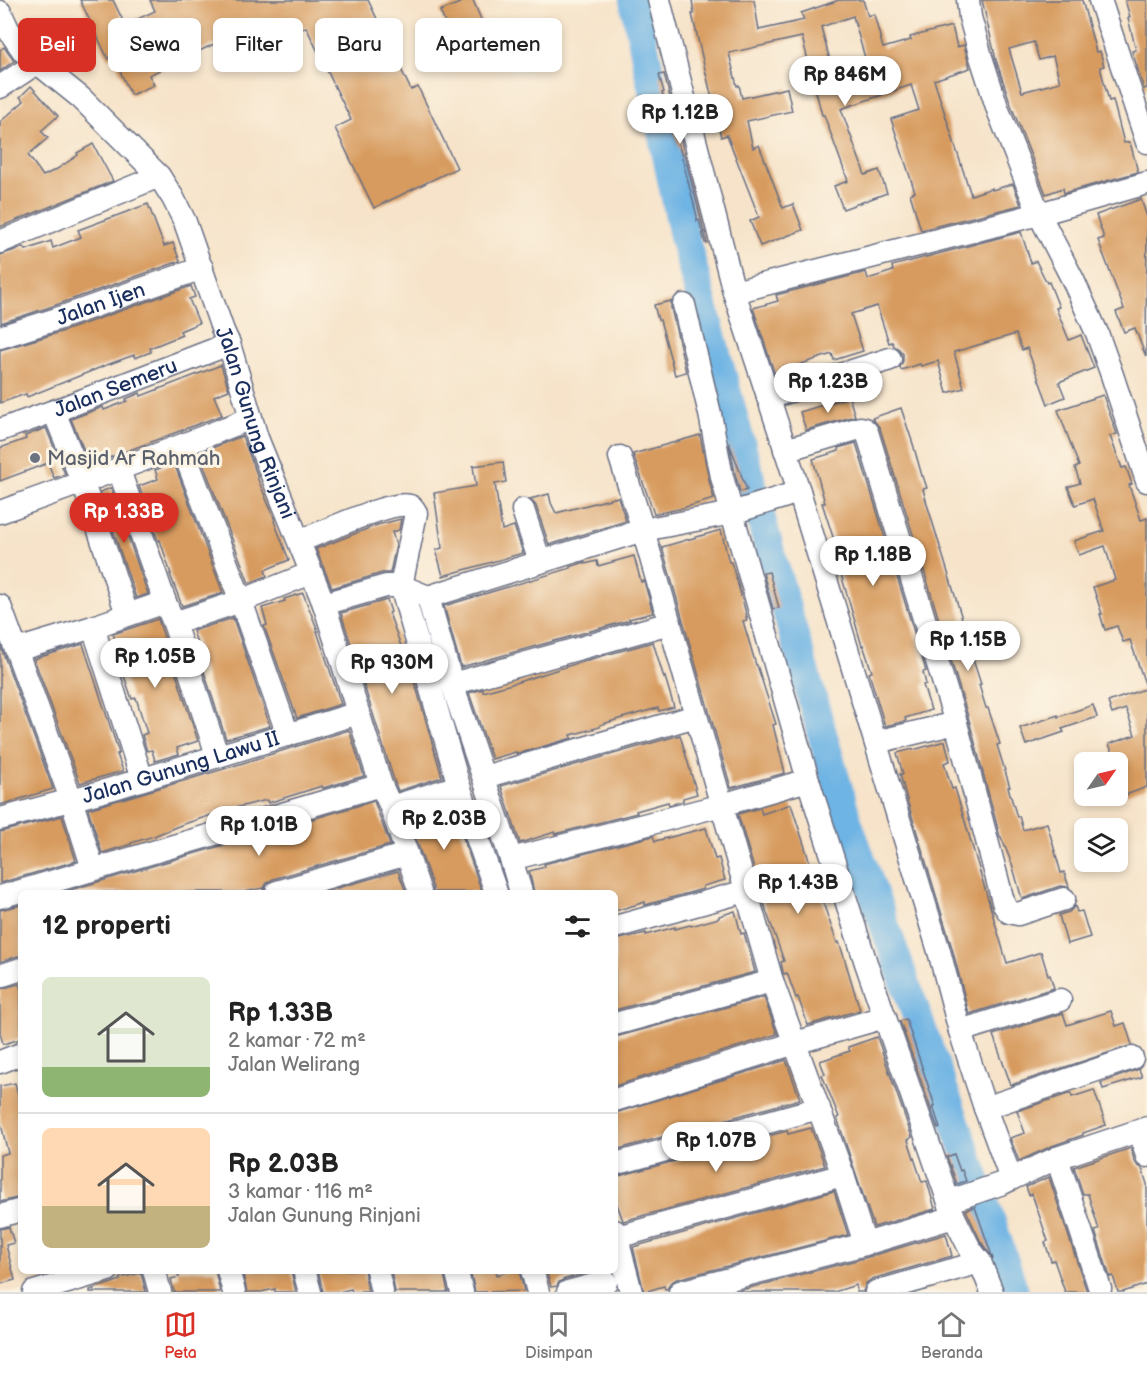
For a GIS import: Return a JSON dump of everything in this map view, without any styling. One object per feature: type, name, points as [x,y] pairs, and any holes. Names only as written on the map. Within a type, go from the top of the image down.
[{"type":"street","points":[[659,0],[734,292],[785,450],[793,494],[876,742],[939,951],[960,1031],[1007,1181]]},
{"type":"street","points":[[968,0],[970,17],[998,111],[1039,214],[1098,333],[1147,482]]},
{"type":"street","points":[[1100,0],[1147,142]]},
{"type":"street","name":"Jalan Gunung Rinjani","points":[[0,12],[18,43]]},
{"type":"street","points":[[0,87],[24,72]]},
{"type":"street","name":"Jalan Gunung Rinjani","points":[[49,72],[81,98],[159,176],[185,222],[226,338],[257,438],[324,604],[381,785],[391,807],[419,890]]},
{"type":"street","points":[[0,242],[159,176]]},
{"type":"street","points":[[734,292],[1039,214],[1147,183]]},
{"type":"street","name":"Jalan Ijen","points":[[0,337],[202,268]]},
{"type":"street","points":[[684,306],[710,414],[722,477],[741,510],[796,743],[885,1017],[958,1204],[970,1249],[980,1262],[992,1292]]},
{"type":"street","name":"Jalan Semeru","points":[[0,430],[54,412],[226,338]]},
{"type":"street","name":"Jalan Semeru","points":[[0,414],[226,338]]},
{"type":"street","points":[[768,398],[890,359]]},
{"type":"street","points":[[54,412],[83,483],[128,614]]},
{"type":"street","points":[[0,512],[182,447],[251,418]]},
{"type":"street","points":[[785,450],[860,428],[867,432],[956,723],[1004,905],[1009,912],[1018,914],[1064,898]]},
{"type":"street","points":[[182,447],[241,601],[288,735]]},
{"type":"street","points":[[620,458],[643,530],[772,981],[843,1175],[865,1244]]},
{"type":"street","points":[[119,470],[174,623],[217,755]]},
{"type":"street","points":[[324,604],[386,586],[401,586],[428,597],[643,530],[741,510],[793,494]]},
{"type":"street","points":[[300,541],[364,515],[400,505],[414,508],[416,513],[401,586],[459,786],[495,890]]},
{"type":"street","points":[[524,510],[540,562]]},
{"type":"street","points":[[174,623],[241,601],[311,573]]},
{"type":"street","points":[[428,597],[452,684],[520,890]]},
{"type":"street","points":[[17,650],[165,602]]},
{"type":"street","points":[[0,606],[71,799],[93,869]]},
{"type":"street","points":[[452,684],[670,623]]},
{"type":"street","points":[[93,627],[142,779]]},
{"type":"street","name":"Jalan Gunung Lawu II","points":[[0,819],[142,779],[358,713]]},
{"type":"street","points":[[484,777],[696,716]]},
{"type":"street","points":[[876,742],[956,723]]},
{"type":"street","points":[[511,859],[722,805],[808,780]]},
{"type":"street","points":[[23,890],[381,785]]},
{"type":"street","points":[[391,807],[459,786]]},
{"type":"street","points":[[284,890],[407,854]]},
{"type":"street","points":[[618,926],[746,891]]},
{"type":"street","points":[[0,897],[18,892]]},
{"type":"street","points":[[0,976],[18,970]]},
{"type":"street","points":[[618,1023],[772,981]]},
{"type":"street","points":[[960,1031],[1059,1000]]},
{"type":"street","points":[[618,1099],[795,1042],[885,1017]]},
{"type":"street","points":[[985,1108],[1132,1058]]},
{"type":"street","points":[[618,1163],[819,1108]]},
{"type":"street","points":[[680,1292],[865,1244],[1057,1158],[1143,1130],[1147,1156]]},
{"type":"street","points":[[1057,1158],[1100,1289]]},
{"type":"street","points":[[618,1233],[843,1175]]},
{"type":"street","points":[[0,1216],[18,1211]]},
{"type":"street","points":[[618,1242],[631,1292]]},
{"type":"street","points":[[876,1292],[930,1285],[980,1262]]},
{"type":"street","points":[[34,1292],[84,1285],[102,1274]]},
{"type":"street","points":[[155,1274],[160,1292]]},
{"type":"street","points":[[229,1274],[234,1292]]},
{"type":"street","points":[[305,1274],[310,1292]]},
{"type":"street","points":[[378,1274],[382,1292]]},
{"type":"street","points":[[457,1274],[462,1292]]},
{"type":"street","points":[[533,1274],[538,1292]]},
{"type":"street","points":[[568,1292],[606,1282]]},
{"type":"building","points":[[80,0],[113,0],[122,18],[108,18],[108,59],[96,34],[96,18],[89,18]]},
{"type":"building","points":[[150,0],[368,0],[377,18],[315,18],[315,46],[306,27],[303,28],[303,18],[213,18],[213,44],[201,50],[201,18],[140,18],[155,11]]},
{"type":"building","points":[[467,0],[473,0],[480,18],[443,18],[440,11]]},
{"type":"building","points":[[692,0],[754,0],[759,30],[804,20],[801,13],[839,0],[863,0],[868,16],[874,14],[883,48],[911,40],[910,37],[952,26],[957,47],[964,45],[970,68],[934,80],[971,195],[1013,184],[1021,205],[921,230],[910,194],[915,192],[891,119],[919,110],[911,85],[841,109],[865,175],[879,170],[887,193],[843,209],[834,186],[848,181],[824,115],[822,115],[802,37],[729,53],[742,98],[787,88],[792,111],[747,121],[753,148],[759,145],[783,208],[793,204],[803,230],[760,246],[750,221],[759,217],[727,135],[721,137],[692,14],[694,14]],"holes":[[[853,16],[869,72],[836,83],[821,27]]]},
{"type":"building","points":[[982,0],[1082,0],[1096,52],[1100,51],[1104,66],[1100,67],[1109,101],[1113,100],[1124,143],[1130,142],[1138,172],[1064,193],[1063,188],[1046,194],[996,60]],"holes":[[[1034,42],[1039,60],[1053,56],[1060,82],[1022,92],[1009,49]]]},
{"type":"building","points":[[1125,0],[1147,0],[1147,88],[1144,89],[1132,51],[1136,50]]},
{"type":"building","points":[[4,47],[14,61],[0,71],[0,50]]},
{"type":"building","points":[[120,72],[155,72],[149,75],[154,85],[131,95]]},
{"type":"building","points":[[328,72],[402,72],[411,90],[418,87],[457,168],[374,208],[335,128],[351,120]]},
{"type":"building","points":[[664,74],[707,243],[705,243],[699,220],[697,221],[680,150],[662,93],[664,92],[659,75]]},
{"type":"building","points":[[31,86],[58,116],[41,131],[48,138],[28,155],[43,176],[93,144],[113,181],[0,227],[0,122],[24,101],[20,97]]},
{"type":"building","points":[[1141,199],[1147,217],[1146,357],[1135,328],[1124,332],[1116,312],[1124,309],[1098,240],[1104,238],[1096,215]]},
{"type":"building","points":[[148,204],[164,246],[173,243],[180,261],[1,323],[0,255],[24,247],[26,250],[51,241],[53,248],[81,237],[78,230]]},
{"type":"building","points":[[1021,232],[1031,263],[1036,261],[1047,283],[1049,282],[1059,307],[1056,308],[1069,340],[1081,335],[1094,368],[1059,382],[1065,397],[1048,404],[1027,348],[1022,350],[1016,334],[954,352],[964,388],[947,393],[938,361],[901,370],[903,354],[892,342],[889,343],[877,306],[851,314],[863,351],[834,360],[832,354],[795,366],[798,374],[777,381],[753,308],[778,301],[776,295],[866,272],[868,279],[893,271],[892,266]]},
{"type":"building","points":[[191,286],[195,297],[189,299],[199,323],[180,331],[182,335],[150,348],[151,352],[135,358],[134,355],[27,397],[26,394],[0,403],[0,350],[61,332]]},
{"type":"building","points":[[671,301],[686,372],[675,375],[654,305]]},
{"type":"building","points":[[221,365],[229,390],[214,396],[222,415],[90,465],[71,419],[103,407],[104,410],[140,393],[141,396]]},
{"type":"building","points":[[1103,395],[1117,434],[1110,436],[1122,468],[1126,467],[1132,484],[1129,485],[1141,520],[1147,518],[1147,684],[1145,684],[1130,640],[1123,642],[1117,626],[1105,630],[1100,614],[1102,614],[1093,587],[1115,580],[1105,546],[1079,555],[1074,541],[1104,531],[1093,499],[1075,505],[1068,487],[1080,483],[1075,468],[1079,466],[1058,410]]},
{"type":"building","points":[[849,397],[855,416],[806,430],[800,412]]},
{"type":"building","points":[[901,408],[927,488],[923,489],[981,684],[979,685],[1000,744],[997,745],[1017,817],[1019,816],[1023,830],[1047,823],[1061,873],[1064,872],[1069,887],[1060,886],[1022,899],[1012,864],[1000,837],[969,720],[923,567],[880,428],[872,418]]},
{"type":"building","points":[[46,428],[65,474],[54,478],[48,463],[0,481],[0,448],[26,439],[25,436]]},
{"type":"building","points":[[700,435],[714,499],[654,514],[633,454]]},
{"type":"building","points":[[242,436],[289,560],[265,570],[267,576],[249,583],[199,453]]},
{"type":"building","points":[[729,443],[747,490],[740,492]]},
{"type":"building","points":[[856,443],[926,671],[923,672],[926,684],[923,685],[931,710],[905,718],[906,721],[885,726],[869,673],[872,672],[862,646],[833,547],[836,546],[822,503],[825,503],[813,459]]},
{"type":"building","points":[[503,462],[506,482],[495,484],[502,530],[514,526],[523,553],[443,576],[436,550],[442,548],[434,493],[476,486],[473,466]]},
{"type":"building","points":[[174,463],[223,593],[182,606],[139,486],[158,479],[155,470]]},
{"type":"building","points":[[111,488],[148,594],[136,598],[100,492]]},
{"type":"building","points":[[549,494],[556,513],[618,497],[626,521],[549,545],[536,506],[530,499]]},
{"type":"building","points":[[401,519],[399,530],[392,532],[396,545],[390,573],[382,573],[332,588],[316,549],[377,525]]},
{"type":"building","points":[[721,530],[747,617],[747,620],[743,621],[776,724],[773,725],[785,773],[731,788],[662,547]]},
{"type":"building","points":[[634,556],[653,613],[461,667],[444,606],[585,562],[585,564],[597,561],[598,566]]},
{"type":"building","points":[[769,572],[779,608],[773,609],[763,573]]},
{"type":"building","points":[[303,593],[318,631],[341,704],[297,718],[264,626],[267,625],[262,608]]},
{"type":"building","points":[[387,600],[391,612],[389,613],[417,690],[442,777],[398,791],[341,613]]},
{"type":"building","points":[[233,618],[270,726],[226,739],[193,631]]},
{"type":"building","points":[[158,619],[198,741],[177,748],[179,754],[155,761],[152,750],[147,751],[142,735],[147,733],[136,698],[132,699],[116,654],[120,653],[113,634]]},
{"type":"building","points":[[653,642],[674,707],[659,711],[658,708],[622,718],[571,735],[572,738],[492,759],[469,693],[483,689],[483,692]]},
{"type":"building","points":[[83,644],[123,771],[80,783],[34,659]]},
{"type":"building","points":[[0,645],[53,789],[0,805]]},
{"type":"building","points":[[1147,688],[1147,787],[1128,794],[1128,752],[1112,752],[1109,744],[1135,735],[1126,709],[1112,714],[1108,702]]},
{"type":"building","points":[[1093,705],[1097,717],[1062,729],[1064,732],[1026,745],[1020,728]]},
{"type":"building","points":[[349,730],[364,776],[268,803],[267,800],[227,810],[102,853],[88,809]]},
{"type":"building","points":[[680,735],[697,794],[669,805],[668,802],[636,811],[637,813],[555,834],[555,832],[520,843],[501,786]]},
{"type":"building","points":[[945,741],[950,761],[944,763],[952,789],[955,788],[1007,963],[1041,952],[1054,988],[969,1014],[952,948],[900,774],[903,774],[897,753]]},
{"type":"building","points":[[374,801],[390,845],[273,879],[267,883],[264,890],[262,888],[254,890],[70,890]]},
{"type":"building","points":[[451,803],[481,890],[433,890],[408,816]]},
{"type":"building","points":[[791,804],[860,1010],[808,1025],[787,973],[783,972],[781,962],[784,961],[767,913],[738,814],[760,808],[762,814]]},
{"type":"building","points":[[62,816],[76,861],[0,883],[0,832]]},
{"type":"building","points":[[706,828],[715,859],[719,858],[725,880],[703,886],[703,889],[618,910],[618,890],[534,890],[529,871],[545,867],[544,864],[653,836],[655,841]]},
{"type":"building","points":[[398,871],[405,890],[330,890]]},
{"type":"building","points":[[18,906],[18,956],[0,962],[0,910]]},
{"type":"building","points":[[1075,906],[1077,912],[1082,911],[1090,937],[1067,944],[1059,915],[1069,912]]},
{"type":"building","points":[[735,911],[755,972],[618,1009],[618,939],[675,927],[675,929],[691,926],[719,918],[719,916]]},
{"type":"building","points":[[18,984],[18,1040],[3,1044],[0,1033],[0,989]]},
{"type":"building","points":[[764,997],[777,1034],[618,1085],[618,1036]]},
{"type":"building","points":[[1111,1011],[1116,1026],[1125,1023],[1132,1045],[1011,1085],[993,1035],[1063,1013],[1067,1025]]},
{"type":"building","points":[[906,1019],[935,1106],[933,1106],[940,1128],[938,1129],[900,1021]]},
{"type":"building","points":[[877,1037],[912,1137],[908,1140],[922,1182],[927,1181],[935,1209],[874,1227],[837,1118],[839,1117],[822,1075],[825,1074],[820,1061],[850,1051],[848,1047]]},
{"type":"building","points":[[786,1060],[800,1099],[618,1149],[618,1112]]},
{"type":"building","points":[[1139,1069],[1142,1077],[1103,1089],[1101,1083]]},
{"type":"building","points":[[15,1083],[18,1094],[18,1198],[0,1202],[0,1155],[8,1153],[0,1120],[0,1086]]},
{"type":"building","points":[[1094,1090],[1106,1125],[1019,1161],[1010,1138],[1025,1133],[1017,1111],[1071,1093],[1072,1097]]},
{"type":"building","points":[[811,1128],[825,1166],[623,1221],[618,1207],[618,1176],[787,1131],[788,1134]]},
{"type":"building","points":[[1131,1148],[1134,1160],[1142,1168],[1147,1184],[1147,1284],[1118,1292],[1113,1276],[1110,1277],[1095,1231],[1099,1230],[1088,1194],[1083,1194],[1074,1167]]},
{"type":"building","points":[[954,1154],[966,1181],[957,1184],[947,1157]]},
{"type":"building","points":[[1049,1177],[1087,1292],[1065,1292],[1054,1260],[1051,1261],[1045,1242],[1048,1241],[1032,1194],[1029,1195],[1026,1187]]},
{"type":"building","points":[[834,1191],[848,1235],[677,1279],[670,1283],[667,1289],[664,1286],[644,1292],[633,1247]]},
{"type":"building","points":[[975,1207],[993,1259],[981,1242],[966,1210]]},
{"type":"building","points":[[9,1227],[14,1243],[6,1245],[15,1280],[0,1284],[0,1229]]},
{"type":"building","points":[[946,1234],[952,1256],[872,1279],[866,1283],[863,1292],[857,1292],[856,1285],[834,1292],[734,1292],[868,1257]]},
{"type":"building","points":[[141,1274],[146,1292],[90,1292],[90,1290],[120,1280],[120,1278]]},
{"type":"building","points":[[178,1274],[216,1274],[220,1292],[174,1292],[171,1279],[179,1277]]},
{"type":"building","points":[[243,1274],[292,1274],[296,1292],[275,1292],[275,1289],[247,1292]]},
{"type":"building","points":[[319,1274],[365,1274],[368,1292],[352,1292],[351,1289],[323,1292]]},
{"type":"building","points":[[392,1274],[444,1274],[448,1292],[395,1292]]},
{"type":"building","points":[[471,1274],[520,1274],[524,1291],[475,1292]]},
{"type":"building","points":[[547,1274],[584,1274],[565,1279],[557,1286],[551,1287]]},
{"type":"waterway","points":[[634,0],[684,236],[770,552],[848,824],[1014,1292]]},
{"type":"place","name":"Masjid Ar Rahmah","points":[[35,458]]}]
